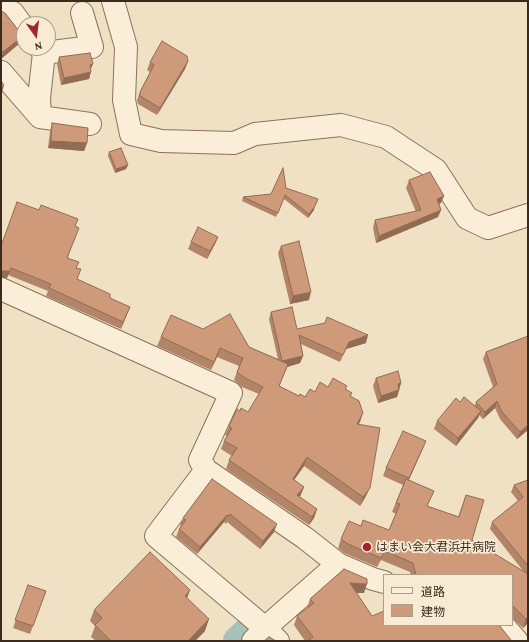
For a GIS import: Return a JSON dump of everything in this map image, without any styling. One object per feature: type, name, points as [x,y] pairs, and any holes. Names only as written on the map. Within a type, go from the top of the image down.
[{"type":"street","points":[[113,1],[126,47],[124,100],[131,134],[161,141],[234,143],[255,134],[341,125],[386,137],[436,170],[466,218],[488,228],[528,216]]},
{"type":"street","points":[[1,6],[13,13],[16,17]]},
{"type":"street","points":[[56,50],[92,48],[82,13]]},
{"type":"street","points":[[40,117],[38,98],[42,56]]},
{"type":"street","points":[[1,72],[40,117],[90,124]]},
{"type":"street","points":[[1,289],[231,393],[200,460],[206,470],[305,538],[338,564],[383,582]]},
{"type":"street","points":[[206,470],[156,536],[265,637],[338,564]]},
{"type":"street","points":[[505,626],[517,641]]},
{"type":"building","points":[[1,11],[5,13],[16,27],[16,42],[3,52],[1,50]]},
{"type":"building","points":[[162,41],[187,56],[188,61],[160,108],[140,96],[140,92],[154,65],[150,62]]},
{"type":"building","points":[[90,53],[93,64],[90,65],[91,72],[64,78],[59,57]]},
{"type":"building","points":[[1,81],[4,85],[1,88]]},
{"type":"building","points":[[52,123],[88,128],[87,143],[51,141]]},
{"type":"building","points":[[121,148],[128,165],[116,169],[109,152]]},
{"type":"building","points":[[283,168],[286,188],[318,199],[309,214],[285,195],[278,213],[243,197],[271,194]]},
{"type":"building","points":[[430,172],[444,196],[437,199],[441,210],[379,236],[375,220],[421,210],[409,180]]},
{"type":"building","points":[[17,202],[39,210],[41,205],[78,219],[75,226],[79,228],[67,258],[79,262],[76,268],[81,269],[77,279],[110,294],[110,298],[130,307],[123,322],[49,288],[51,284],[11,268],[10,271],[1,271],[1,246]]},
{"type":"building","points":[[198,227],[218,237],[210,251],[191,242]]},
{"type":"building","points":[[299,241],[311,292],[293,296],[281,246]]},
{"type":"building","points":[[292,307],[297,329],[325,323],[327,317],[368,335],[349,342],[343,355],[299,335],[303,356],[282,361],[271,312]]},
{"type":"building","points":[[230,314],[249,347],[288,364],[279,386],[299,396],[300,394],[305,397],[310,389],[315,392],[320,382],[328,387],[333,378],[347,386],[345,389],[352,393],[350,396],[359,401],[363,413],[357,424],[380,428],[370,488],[363,497],[307,457],[293,479],[304,487],[297,495],[317,509],[312,517],[229,460],[237,448],[224,441],[232,428],[229,426],[237,409],[240,411],[241,408],[248,412],[263,387],[237,372],[243,358],[220,348],[214,362],[161,337],[171,315],[203,329]]},
{"type":"building","points":[[528,336],[528,425],[520,432],[502,412],[497,401],[485,412],[476,402],[497,384],[486,352]]},
{"type":"building","points":[[398,371],[401,383],[398,384],[399,390],[381,396],[376,378]]},
{"type":"building","points":[[464,397],[481,411],[458,438],[437,421],[456,398],[460,402]]},
{"type":"building","points":[[403,431],[426,441],[409,478],[386,468]]},
{"type":"building","points":[[212,479],[277,524],[263,541],[230,514],[229,516],[227,515],[200,547],[179,529],[186,520],[183,518]]},
{"type":"building","points":[[406,479],[434,491],[427,506],[459,517],[466,495],[484,500],[472,540],[528,574],[528,617],[526,619],[513,606],[513,574],[416,574],[413,563],[385,551],[381,558],[348,544],[341,539],[349,521],[361,526],[363,520],[389,530],[400,504],[396,503]]},
{"type":"building","points":[[528,480],[528,566],[492,522],[523,497],[514,485]]},
{"type":"building","points":[[150,552],[190,590],[185,596],[209,619],[188,641],[111,641],[95,625],[102,618],[94,610]]},
{"type":"building","points":[[344,569],[367,579],[367,584],[350,583],[372,616],[383,611],[383,626],[500,626],[511,640],[308,641],[313,637],[297,616],[314,603],[310,599]]},
{"type":"building","points":[[28,585],[46,591],[33,626],[15,620]]},
{"type":"building","points":[[269,637],[276,641],[264,641]]},
{"type":"waterway","points":[[238,641],[253,627]]},
{"type":"place","name":"はまい会大君浜井病院","points":[[367,547]]}]
